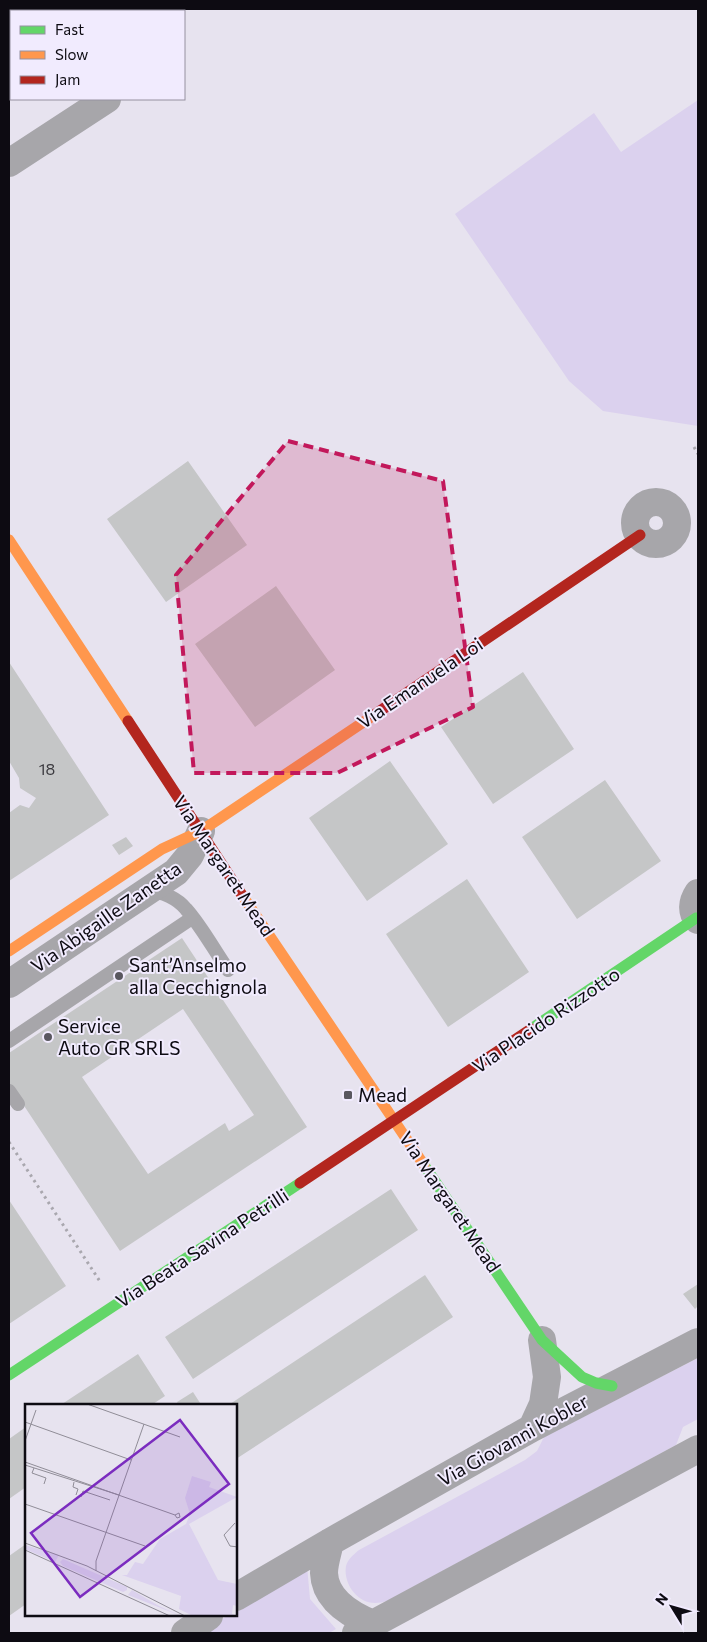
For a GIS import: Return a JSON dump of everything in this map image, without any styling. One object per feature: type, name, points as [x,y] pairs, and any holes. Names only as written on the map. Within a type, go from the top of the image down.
[{"type":"street","points":[[9,164],[105,100]]},
{"type":"street","name":"Via Emanuela Loi","points":[[201,831],[640,536]]},
{"type":"street","name":"Via Margaret Mead","points":[[12,552],[542,1340],[582,1377],[596,1383],[612,1386]]},
{"type":"street","name":"Via Abigaille Zanetta","points":[[9,984],[176,872],[186,860],[201,831]]},
{"type":"street","name":"Via Abigaille Zanetta","points":[[9,951],[162,849],[201,831]]},
{"type":"street","name":"Via Placido Rizzotto","points":[[395,1121],[697,910]]},
{"type":"street","name":"Via Beata Savina Petrilli","points":[[9,1375],[395,1121]]},
{"type":"street","name":"Via Margaret Mead","points":[[532,1428],[543,1404],[547,1376],[542,1340]]},
{"type":"street","name":"Via Giovanni Kobler","points":[[238,1597],[330,1542],[532,1428],[698,1342]]},
{"type":"street","points":[[330,1542],[324,1573],[327,1587],[339,1604],[364,1628],[698,1449]]},
{"type":"street","points":[[185,1633],[209,1617]]},
{"type":"lane","points":[[148,890],[166,895],[185,908],[228,970]]},
{"type":"lane","points":[[9,1041],[192,918]]},
{"type":"lane","points":[[9,1091],[18,1104]]},
{"type":"path","points":[[694,447],[698,454]]},
{"type":"path","points":[[9,1142],[115,1304]]},
{"type":"highlighted area","points":[[288,441],[443,481],[473,707],[337,773],[194,773],[176,575]]},
{"type":"shaded area","points":[[698,100],[698,426],[603,411],[569,381],[455,214],[594,113],[621,152]]},
{"type":"shaded area","points":[[698,1358],[698,1419],[683,1427],[676,1445],[387,1601],[376,1603],[362,1600],[349,1585],[346,1566],[349,1559],[359,1550],[525,1460],[537,1451],[544,1437]]},
{"type":"shaded area","points":[[307,1566],[310,1599],[336,1629],[329,1633],[201,1633],[225,1617],[238,1617],[238,1609]]},
{"type":"building","points":[[188,461],[247,545],[166,602],[107,519]]},
{"type":"building","points":[[276,586],[335,670],[255,727],[195,644]]},
{"type":"building","points":[[9,662],[109,815],[9,881],[9,813],[20,805],[29,808],[36,798],[20,788],[19,778],[9,761]]},
{"type":"building","points":[[523,672],[574,749],[493,804],[441,727]]},
{"type":"building","points":[[390,761],[448,844],[367,901],[309,818]]},
{"type":"building","points":[[605,780],[661,861],[577,919],[522,837]]},
{"type":"building","points":[[126,837],[133,846],[119,855],[112,845]]},
{"type":"building","points":[[467,879],[529,972],[448,1027],[386,934]]},
{"type":"building","points":[[182,938],[307,1127],[120,1251],[9,1083],[9,1053]],"holes":[[[183,1009],[254,1115],[229,1131],[225,1123],[148,1174],[82,1077]]]},
{"type":"building","points":[[391,1189],[418,1230],[193,1379],[165,1337]]},
{"type":"building","points":[[9,1200],[66,1286],[9,1324]]},
{"type":"building","points":[[425,1275],[453,1317],[238,1458],[238,1404],[230,1404]]},
{"type":"building","points":[[698,1284],[698,1306],[695,1309],[683,1294]]},
{"type":"building","points":[[138,1354],[165,1396],[153,1404],[62,1404]]},
{"type":"building","points":[[193,1392],[201,1404],[178,1404],[177,1402]]},
{"type":"building","points":[[25,1428],[25,1488],[9,1499],[9,1439]]},
{"type":"building","points":[[25,1545],[25,1605],[9,1616],[9,1556]]},
{"type":"traffic: fast","points":[[531,1029],[696,918]]},
{"type":"traffic: fast","points":[[424,1165],[542,1340],[582,1377],[596,1383],[612,1386]]},
{"type":"traffic: fast","points":[[9,1375],[300,1183]]},
{"type":"traffic: slow","points":[[9,540],[128,721]]},
{"type":"traffic: slow","points":[[9,951],[162,849],[201,831],[374,715]]},
{"type":"traffic: slow","points":[[242,895],[424,1165]]},
{"type":"traffic: jam","points":[[374,715],[640,535]]},
{"type":"traffic: jam","points":[[128,721],[242,895]]},
{"type":"traffic: jam","points":[[300,1183],[531,1029]]},
{"type":"place","name":"Sant’Anselmo alla Cecchignola","points":[[119,976]]},
{"type":"place","name":"Service Auto GR SRLS","points":[[48,1037]]},
{"type":"place","name":"Mead","points":[[348,1095]]}]
